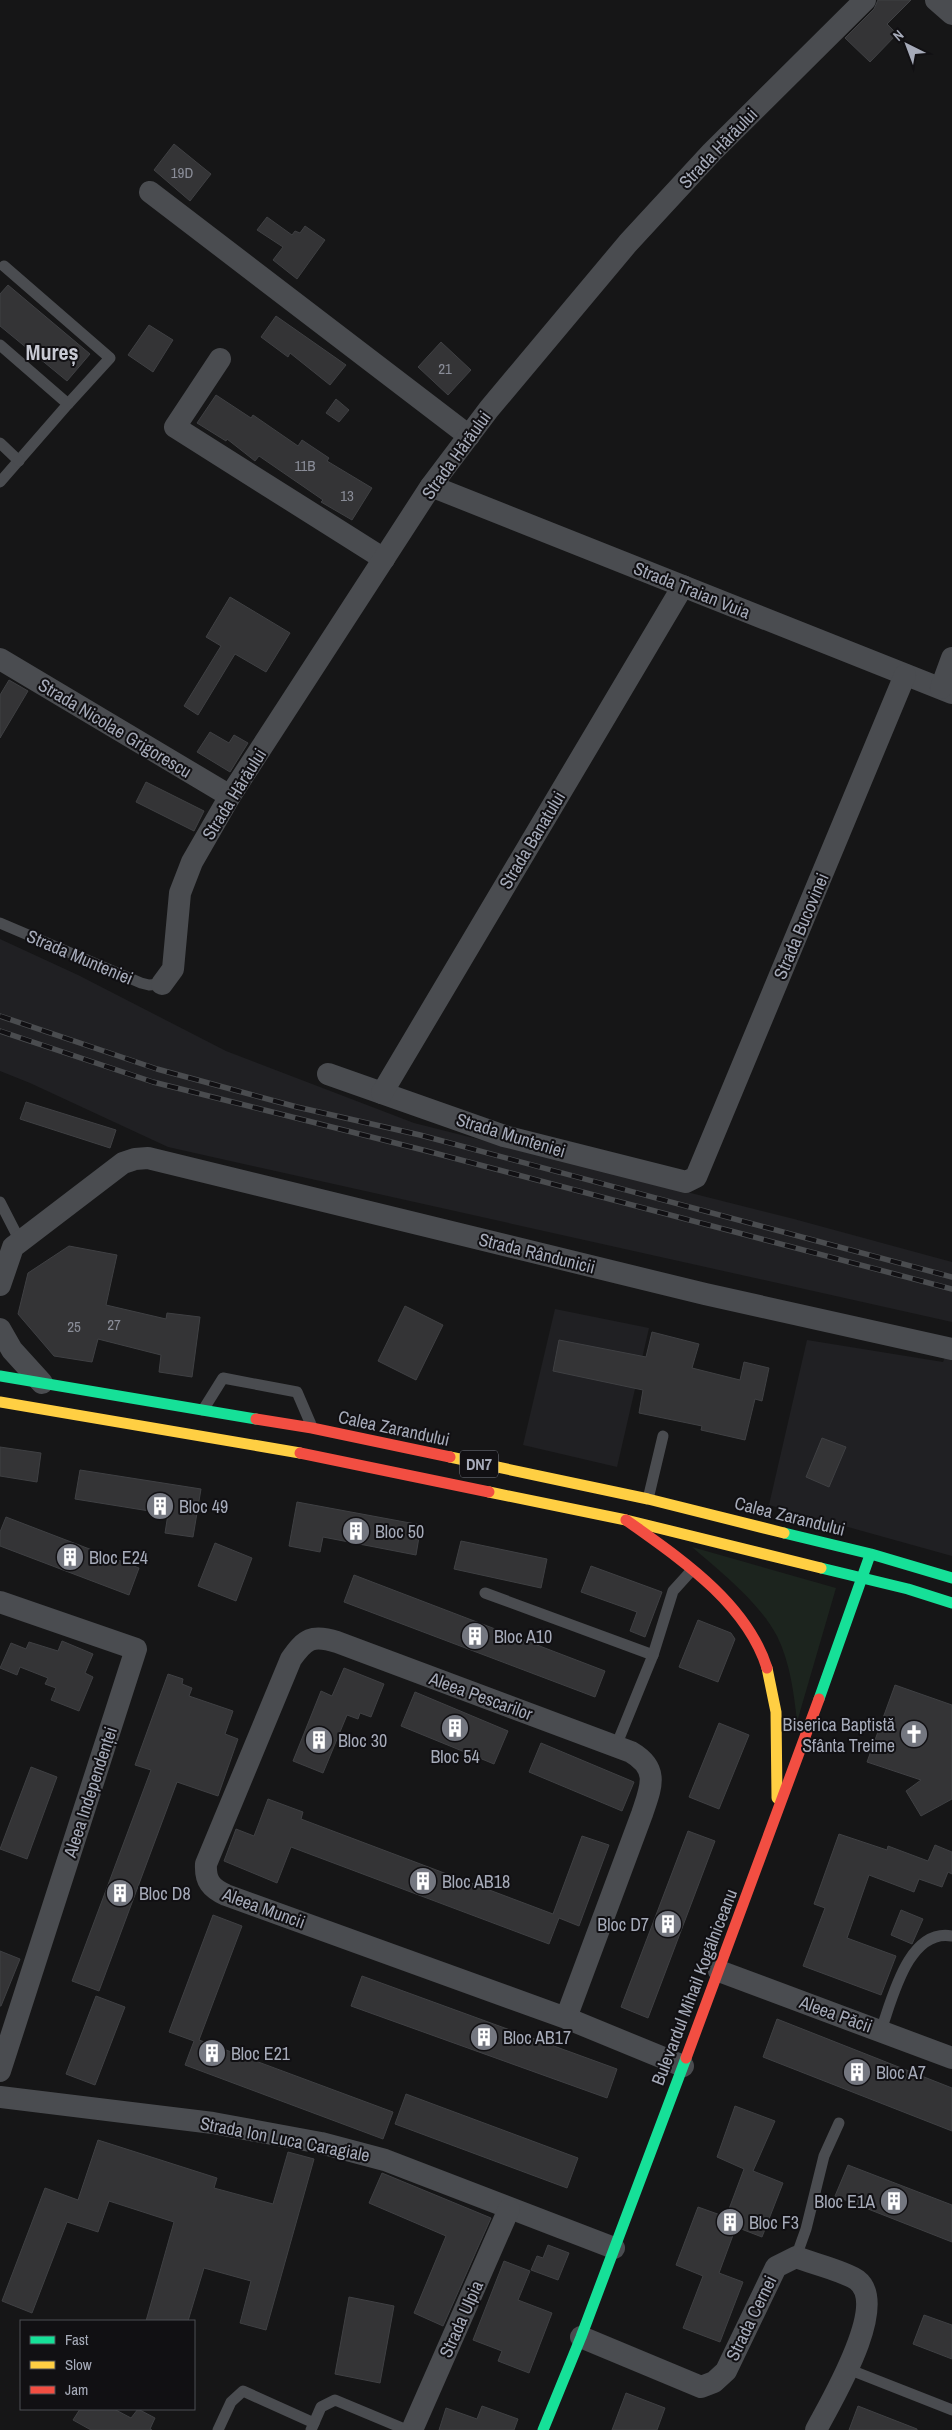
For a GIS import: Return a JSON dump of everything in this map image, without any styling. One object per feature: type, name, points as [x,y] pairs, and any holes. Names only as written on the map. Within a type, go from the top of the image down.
[{"type":"main road","name":"Calea Zarandului","points":[[0,1376],[312,1428],[648,1500],[871,1554],[952,1578]]},
{"type":"main road","name":"DN7","points":[[0,1402],[306,1454],[626,1520],[862,1577],[952,1603]]},
{"type":"main road","points":[[626,1520],[692,1570],[727,1604],[757,1646],[766,1663],[773,1700],[778,1814]]},
{"type":"main road","name":"Bulevardul Mihail Kogălniceanu","points":[[543,2430],[581,2337],[778,1814],[871,1554]]},
{"type":"street","name":"Strada Hărăului","points":[[162,984],[171,975],[175,963],[177,912],[184,880],[230,796],[432,486],[489,409],[628,243],[712,152],[865,0]]},
{"type":"street","points":[[936,0],[952,14]]},
{"type":"street","points":[[150,192],[470,436]]},
{"type":"street","points":[[220,359],[175,427],[384,559]]},
{"type":"street","name":"Strada Traian Vuia","points":[[432,486],[946,690]]},
{"type":"street","name":"Strada Banatului","points":[[382,1093],[683,586]]},
{"type":"street","points":[[946,690],[952,658]]},
{"type":"street","name":"Strada Nicolae Grigorescu","points":[[0,659],[230,796]]},
{"type":"street","name":"Strada Bucovinei","points":[[696,1177],[906,675]]},
{"type":"street","name":"Strada Munteniei","points":[[328,1074],[504,1136],[686,1182],[696,1177]]},
{"type":"street","name":"Strada Rândunicii","points":[[20,1241],[123,1163],[135,1159],[148,1158],[705,1294],[952,1348]]},
{"type":"street","points":[[0,1285],[9,1254],[20,1241]]},
{"type":"street","points":[[0,1329],[12,1350],[42,1383]]},
{"type":"street","name":"Aleea Independenței","points":[[0,1602],[136,1649],[0,2071]]},
{"type":"street","name":"Aleea Pescarilor","points":[[302,1644],[312,1639],[324,1638],[616,1746],[640,1757],[652,1774],[650,1789],[566,2018]]},
{"type":"street","name":"Aleea Muncii","points":[[302,1644],[291,1659],[206,1864],[205,1874],[209,1884],[226,1895],[566,2018],[682,2066]]},
{"type":"street","name":"Aleea Păcii","points":[[719,1970],[952,2058]]},
{"type":"street","name":"Strada Ion Luca Caragiale","points":[[0,2097],[213,2123],[321,2143],[385,2160],[614,2248]]},
{"type":"street","name":"Strada Ulpia","points":[[412,2430],[509,2209]]},
{"type":"street","points":[[796,2257],[856,2279],[866,2295],[867,2315],[848,2369],[816,2430]]},
{"type":"street","name":"Strada Cernei","points":[[581,2337],[701,2387],[708,2385],[726,2371],[776,2267],[796,2257]]},
{"type":"lane","points":[[0,482],[110,358],[1,266]]},
{"type":"lane","points":[[0,345],[68,404]]},
{"type":"lane","points":[[0,443],[19,460]]},
{"type":"lane","name":"Strada Munteniei","points":[[0,923],[141,983],[149,985],[162,984]]},
{"type":"lane","points":[[0,1202],[20,1241]]},
{"type":"lane","points":[[203,1410],[223,1378],[297,1392],[312,1428]]},
{"type":"lane","points":[[648,1500],[663,1436]]},
{"type":"lane","points":[[616,1746],[653,1655],[673,1591],[692,1570]]},
{"type":"lane","points":[[484,1593],[653,1655]]},
{"type":"lane","points":[[881,2030],[906,1963],[923,1944],[935,1937],[952,1936]]},
{"type":"lane","points":[[796,2257],[806,2229],[824,2156],[839,2123]]},
{"type":"lane","points":[[848,2369],[952,2410]]},
{"type":"lane","points":[[218,2430],[230,2402],[243,2392],[312,2426],[321,2407],[335,2400],[407,2430]]},
{"type":"shaded area","points":[[0,939],[78,975],[226,1051],[414,1123],[794,1219],[952,1262],[952,1322],[168,1147],[0,1071]]},
{"type":"shaded area","points":[[555,1309],[649,1328],[617,1467],[523,1445]]},
{"type":"shaded area","points":[[807,1340],[943,1362],[952,1341],[952,1556],[769,1505]]},
{"type":"shaded area","points":[[692,1547],[836,1588],[797,1722],[788,1667],[777,1636],[770,1624],[739,1588]]},
{"type":"building","points":[[878,0],[911,0],[887,24],[897,34],[870,62],[845,38],[874,9]]},
{"type":"building","points":[[174,144],[211,174],[190,201],[154,170]]},
{"type":"building","points":[[267,217],[292,235],[295,231],[300,233],[305,226],[325,240],[297,279],[273,260],[283,247],[257,230]]},
{"type":"building","points":[[8,285],[90,354],[67,381],[0,326],[0,294]]},
{"type":"building","points":[[276,316],[346,365],[330,385],[290,353],[288,357],[261,337]]},
{"type":"building","points":[[149,325],[173,340],[153,372],[128,355]]},
{"type":"building","points":[[441,342],[471,370],[448,395],[418,367]]},
{"type":"building","points":[[216,395],[251,418],[253,415],[298,446],[302,440],[329,458],[327,461],[372,488],[352,520],[321,502],[323,500],[259,456],[255,461],[227,439],[226,441],[197,423]]},
{"type":"building","points":[[336,399],[349,410],[339,422],[326,413]]},
{"type":"building","points":[[230,597],[290,633],[266,672],[235,654],[198,715],[184,706],[221,646],[206,637]]},
{"type":"building","points":[[9,680],[28,691],[0,738],[0,695]]},
{"type":"building","points":[[210,732],[229,743],[234,735],[248,743],[230,772],[197,752]]},
{"type":"building","points":[[146,782],[204,811],[194,831],[136,802]]},
{"type":"building","points":[[26,1102],[116,1130],[110,1148],[20,1119]]},
{"type":"building","points":[[69,1246],[117,1255],[106,1305],[166,1319],[167,1313],[200,1317],[192,1377],[159,1372],[161,1355],[98,1339],[92,1362],[54,1356],[18,1314],[28,1273]]},
{"type":"building","points":[[405,1306],[443,1325],[416,1380],[378,1361]]},
{"type":"building","points":[[652,1332],[699,1344],[692,1368],[740,1380],[744,1362],[769,1368],[762,1401],[755,1399],[745,1440],[701,1430],[702,1426],[639,1413],[643,1390],[553,1371],[559,1340],[646,1357]]},
{"type":"building","points":[[822,1438],[846,1447],[829,1487],[806,1477]]},
{"type":"building","points":[[0,1447],[41,1453],[37,1482],[0,1476]]},
{"type":"building","name":"Bloc 49","points":[[80,1470],[201,1489],[193,1537],[165,1533],[168,1514],[75,1499]]},
{"type":"building","name":"Bloc 50","points":[[297,1502],[421,1525],[416,1555],[323,1537],[320,1552],[289,1546]]},
{"type":"building","name":"Bloc E24","points":[[6,1517],[139,1568],[129,1595],[0,1546],[0,1532]]},
{"type":"building","points":[[461,1541],[547,1559],[541,1588],[454,1569]]},
{"type":"building","points":[[215,1543],[252,1558],[236,1601],[198,1586]]},
{"type":"building","points":[[591,1566],[662,1592],[645,1637],[630,1631],[637,1612],[581,1592]]},
{"type":"building","name":"Bloc A10","points":[[354,1575],[605,1671],[595,1697],[344,1602]]},
{"type":"building","points":[[698,1620],[731,1633],[735,1639],[718,1682],[679,1667]]},
{"type":"building","points":[[62,1641],[93,1654],[85,1673],[93,1677],[79,1711],[51,1700],[56,1688],[45,1684],[48,1678],[20,1667],[17,1675],[0,1668],[11,1643],[26,1649],[29,1642],[58,1651]]},
{"type":"building","name":"Bloc 30","points":[[344,1668],[384,1684],[371,1717],[360,1713],[358,1719],[347,1715],[323,1773],[293,1761],[321,1691],[332,1696]]},
{"type":"building","points":[[168,1674],[183,1679],[182,1684],[192,1688],[189,1696],[233,1711],[225,1734],[238,1739],[218,1796],[177,1782],[99,1991],[72,1981],[151,1770],[135,1765]]},
{"type":"building","name":"Biserica Baptistă Sfânta Treime","points":[[895,1685],[952,1705],[952,1799],[921,1816],[906,1791],[921,1780],[867,1762]]},
{"type":"building","name":"Bloc 54","points":[[415,1692],[508,1731],[494,1764],[401,1726]]},
{"type":"building","points":[[719,1723],[749,1735],[719,1809],[689,1797]]},
{"type":"building","points":[[541,1743],[634,1782],[622,1811],[529,1772]]},
{"type":"building","points":[[31,1767],[57,1777],[27,1859],[0,1849]]},
{"type":"building","name":"Bloc AB18","points":[[268,1799],[303,1812],[301,1819],[553,1914],[582,1836],[609,1845],[579,1926],[559,1918],[549,1944],[291,1847],[277,1883],[224,1861],[236,1829],[254,1836]]},
{"type":"building","name":"Bloc D7","points":[[688,1831],[715,1841],[648,2018],[621,2007]]},
{"type":"building","points":[[839,1834],[887,1850],[888,1846],[928,1861],[935,1845],[952,1852],[952,1874],[948,1872],[942,1887],[919,1879],[914,1892],[869,1875],[847,1938],[896,1956],[881,1995],[803,1966],[825,1908],[814,1904]]},
{"type":"building","points":[[901,1910],[923,1919],[912,1944],[891,1935]]},
{"type":"building","name":"Bloc E21","points":[[213,1915],[242,1926],[199,2040],[393,2112],[383,2139],[185,2065],[194,2041],[169,2032]]},
{"type":"building","points":[[0,1951],[20,1959],[1,2006],[0,2006]]},
{"type":"building","name":"Bloc AB17","points":[[362,1976],[617,2069],[607,2098],[351,2006]]},
{"type":"building","points":[[96,1996],[125,2007],[95,2085],[66,2074]]},
{"type":"building","name":"Bloc A7","points":[[777,2019],[952,2088],[952,2131],[763,2057]]},
{"type":"building","points":[[406,2094],[578,2158],[567,2188],[395,2124]]},
{"type":"building","name":"Bloc F3","points":[[735,2106],[775,2121],[753,2171],[783,2183],[762,2237],[736,2227],[719,2273],[743,2282],[720,2342],[683,2328],[703,2276],[676,2265],[698,2207],[726,2217],[744,2169],[717,2157]]},
{"type":"building","points":[[98,2140],[217,2178],[214,2188],[273,2204],[288,2152],[314,2159],[266,2330],[240,2323],[251,2281],[204,2268],[188,2320],[146,2320],[174,2222],[109,2201],[98,2232],[67,2222],[32,2313],[2,2301],[45,2188],[78,2200]]},
{"type":"building","name":"Bloc E1A","points":[[848,2165],[952,2205],[952,2242],[835,2196]]},
{"type":"building","points":[[382,2173],[491,2218],[443,2326],[414,2313],[446,2236],[369,2203]]},
{"type":"building","points":[[548,2245],[569,2253],[558,2280],[531,2270],[537,2256],[543,2258]]},
{"type":"building","points":[[504,2261],[530,2271],[518,2300],[552,2313],[529,2373],[498,2361],[502,2351],[473,2340]]},
{"type":"building","points":[[349,2297],[394,2306],[380,2383],[335,2374]]},
{"type":"building","points":[[924,2315],[952,2325],[952,2359],[913,2344]]},
{"type":"building","points":[[626,2393],[665,2408],[657,2430],[612,2430]]},
{"type":"building","points":[[482,2406],[518,2419],[514,2430],[439,2430],[446,2408],[477,2419]]},
{"type":"building","points":[[858,2406],[917,2429],[917,2430],[849,2430]]},
{"type":"building","points":[[79,2410],[116,2410],[131,2418],[137,2410],[140,2410],[155,2418],[150,2429],[152,2430],[91,2430],[73,2420]]},
{"type":"railway","points":[[0,1016],[157,1069],[297,1107],[420,1135],[952,1277]]},
{"type":"railway","points":[[0,1031],[153,1082],[423,1150],[952,1289]]},
{"type":"traffic: fast","points":[[0,1376],[256,1419]]},
{"type":"traffic: fast","points":[[784,1533],[871,1554],[952,1578]]},
{"type":"traffic: fast","points":[[819,1699],[870,1555]]},
{"type":"traffic: fast","points":[[821,1568],[908,1589],[952,1603]]},
{"type":"traffic: fast","points":[[543,2430],[581,2337],[686,2058]]},
{"type":"traffic: slow","points":[[0,1402],[300,1453]]},
{"type":"traffic: slow","points":[[450,1457],[648,1499],[784,1533]]},
{"type":"traffic: slow","points":[[489,1492],[626,1520],[821,1568]]},
{"type":"traffic: slow","points":[[767,1668],[776,1712],[777,1798]]},
{"type":"traffic: jam","points":[[256,1419],[312,1428],[450,1457]]},
{"type":"traffic: jam","points":[[300,1453],[489,1492]]},
{"type":"traffic: jam","points":[[626,1520],[688,1566],[727,1602],[744,1622],[757,1644],[767,1668]]},
{"type":"traffic: jam","points":[[686,2058],[819,1699]]},
{"type":"place","name":"Bloc 49","points":[[160,1506]]},
{"type":"place","name":"Bloc 50","points":[[356,1531]]},
{"type":"place","name":"Bloc E24","points":[[70,1557]]},
{"type":"place","name":"Bloc A10","points":[[475,1636]]},
{"type":"place","name":"Bloc 54","points":[[455,1728]]},
{"type":"place","name":"Biserica Baptistă Sfânta Treime","points":[[914,1734]]},
{"type":"place","name":"Bloc 30","points":[[319,1740]]},
{"type":"place","name":"Bloc AB18","points":[[423,1881]]},
{"type":"place","name":"Bloc D8","points":[[120,1893]]},
{"type":"place","name":"Bloc D7","points":[[668,1924]]},
{"type":"place","name":"Bloc AB17","points":[[484,2037]]},
{"type":"place","name":"Bloc E21","points":[[212,2053]]},
{"type":"place","name":"Bloc A7","points":[[857,2072]]},
{"type":"place","name":"Bloc E1A","points":[[894,2201]]},
{"type":"place","name":"Bloc F3","points":[[730,2222]]},
{"type":"district","name":"Mureș","points":[[52,352]]}]
